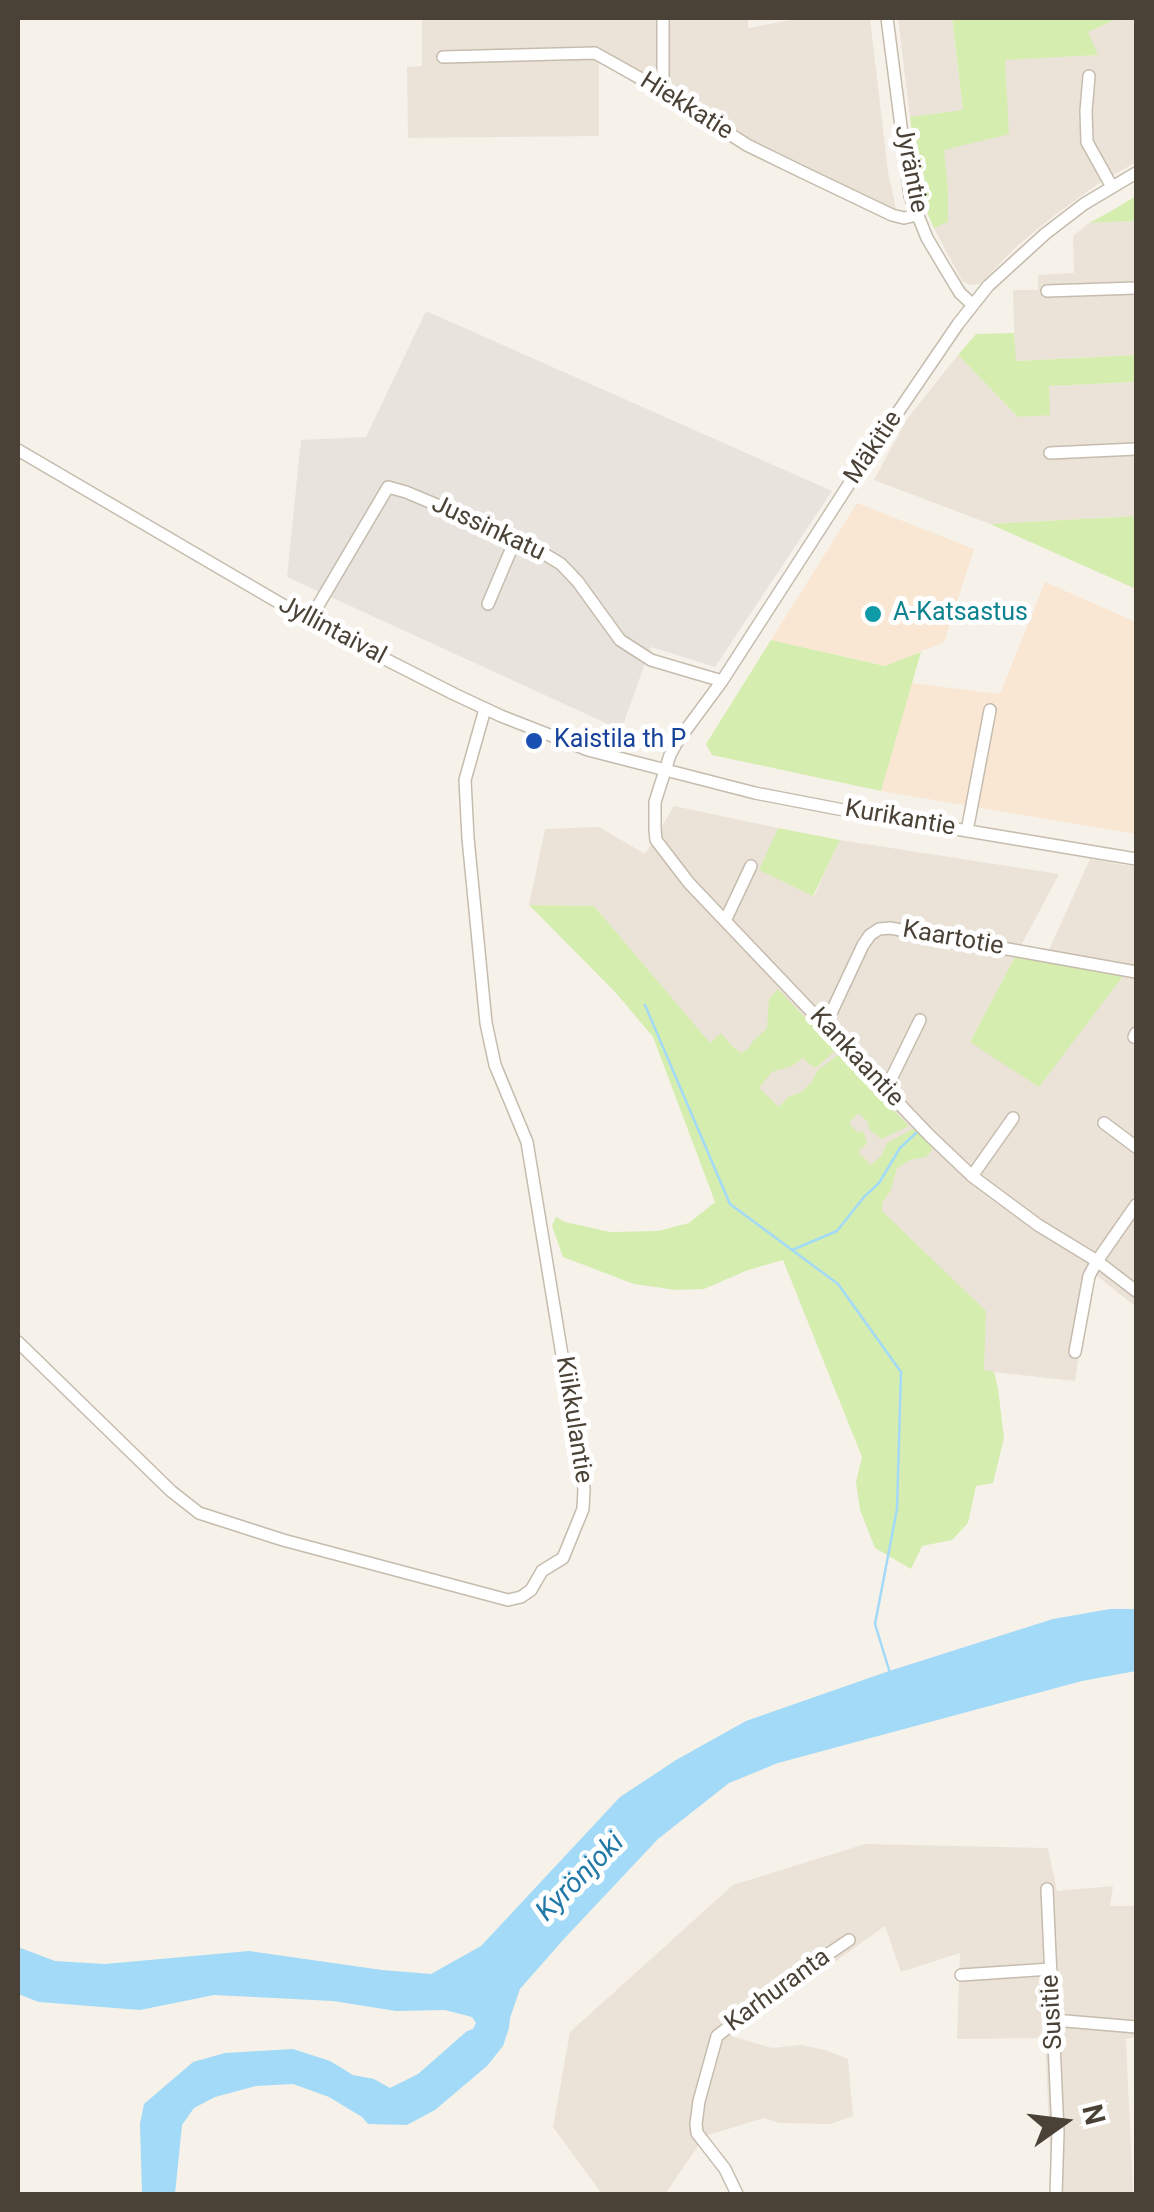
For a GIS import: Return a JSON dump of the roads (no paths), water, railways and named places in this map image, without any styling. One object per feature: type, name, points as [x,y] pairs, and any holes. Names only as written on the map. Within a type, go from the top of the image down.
[{"type":"street","points":[[663,18],[663,91]]},
{"type":"street","name":"Jyräntie","points":[[887,18],[910,196],[946,270],[973,305]]},
{"type":"street","name":"Hiekkatie","points":[[443,57],[594,52],[747,145],[892,215],[917,215]]},
{"type":"street","points":[[1088,76],[1087,142],[1112,187]]},
{"type":"street","name":"Mäkitie","points":[[664,771],[677,742],[722,681],[851,481],[973,305],[1013,261],[1045,234],[1084,204],[1136,174]]},
{"type":"street","points":[[1047,291],[1136,288]]},
{"type":"street","points":[[1050,453],[1136,449]]},
{"type":"street","name":"Jyllintaival","points":[[18,450],[312,622],[485,709],[588,750],[664,771]]},
{"type":"street","name":"Jussinkatu","points":[[312,622],[388,486],[516,538],[562,564],[620,640],[651,660],[722,681]]},
{"type":"street","points":[[488,604],[516,538]]},
{"type":"street","name":"Kiikkulantie","points":[[18,1342],[171,1491],[199,1513],[508,1600],[531,1590],[542,1571],[563,1558],[583,1508],[584,1490],[528,1142],[495,1065],[486,1023],[468,838],[465,780],[485,709]]},
{"type":"street","points":[[968,831],[990,710]]},
{"type":"street","name":"Kurikantie","points":[[664,771],[755,793],[1136,859]]},
{"type":"street","name":"Kankaantie","points":[[664,771],[655,806],[656,840],[689,883],[982,1186],[1136,1291]]},
{"type":"street","points":[[726,919],[751,866]]},
{"type":"street","name":"Kaartotie","points":[[825,1026],[863,945],[878,929],[1136,972]]},
{"type":"street","points":[[884,1088],[920,1020]]},
{"type":"street","points":[[972,1176],[1014,1118]]},
{"type":"street","points":[[1104,1123],[1136,1147]]},
{"type":"street","points":[[1075,1352],[1096,1261],[1136,1206]]},
{"type":"street","name":"Susitie","points":[[1047,1889],[1058,2132],[1056,2194]]},
{"type":"street","name":"Karhuranta","points":[[737,2194],[696,2124],[718,2036],[849,1940]]},
{"type":"street","points":[[960,1975],[1051,1969]]},
{"type":"street","points":[[1054,2020],[1136,2027]]},
{"type":"water","name":"Kyrönjoki","points":[[1110,1609],[1136,1609],[1136,1671],[1082,1681],[778,1763],[729,1783],[658,1839],[520,1989],[503,2046],[487,2066],[435,2110],[407,2125],[368,2124],[329,2097],[293,2084],[256,2086],[215,2097],[194,2108],[182,2125],[175,2194],[142,2194],[140,2124],[144,2104],[193,2062],[225,2053],[293,2049],[390,2088],[418,2074],[476,2023],[472,2017],[445,2010],[396,2011],[333,2001],[214,1995],[140,2010],[39,2002],[18,1994],[18,1947],[55,1961],[105,1964],[249,1951],[431,1974],[481,1946],[620,1797],[746,1721],[1053,1619]]},
{"type":"waterway","points":[[645,1005],[730,1204],[838,1284],[901,1372],[897,1509],[875,1624],[890,1673]]},
{"type":"waterway","points":[[792,1250],[837,1231],[879,1183],[900,1148],[916,1133]]},
{"type":"place","name":"A-Katsastus","points":[[873,614]]},
{"type":"place","name":"Kaistila th P","points":[[534,741]]}]
